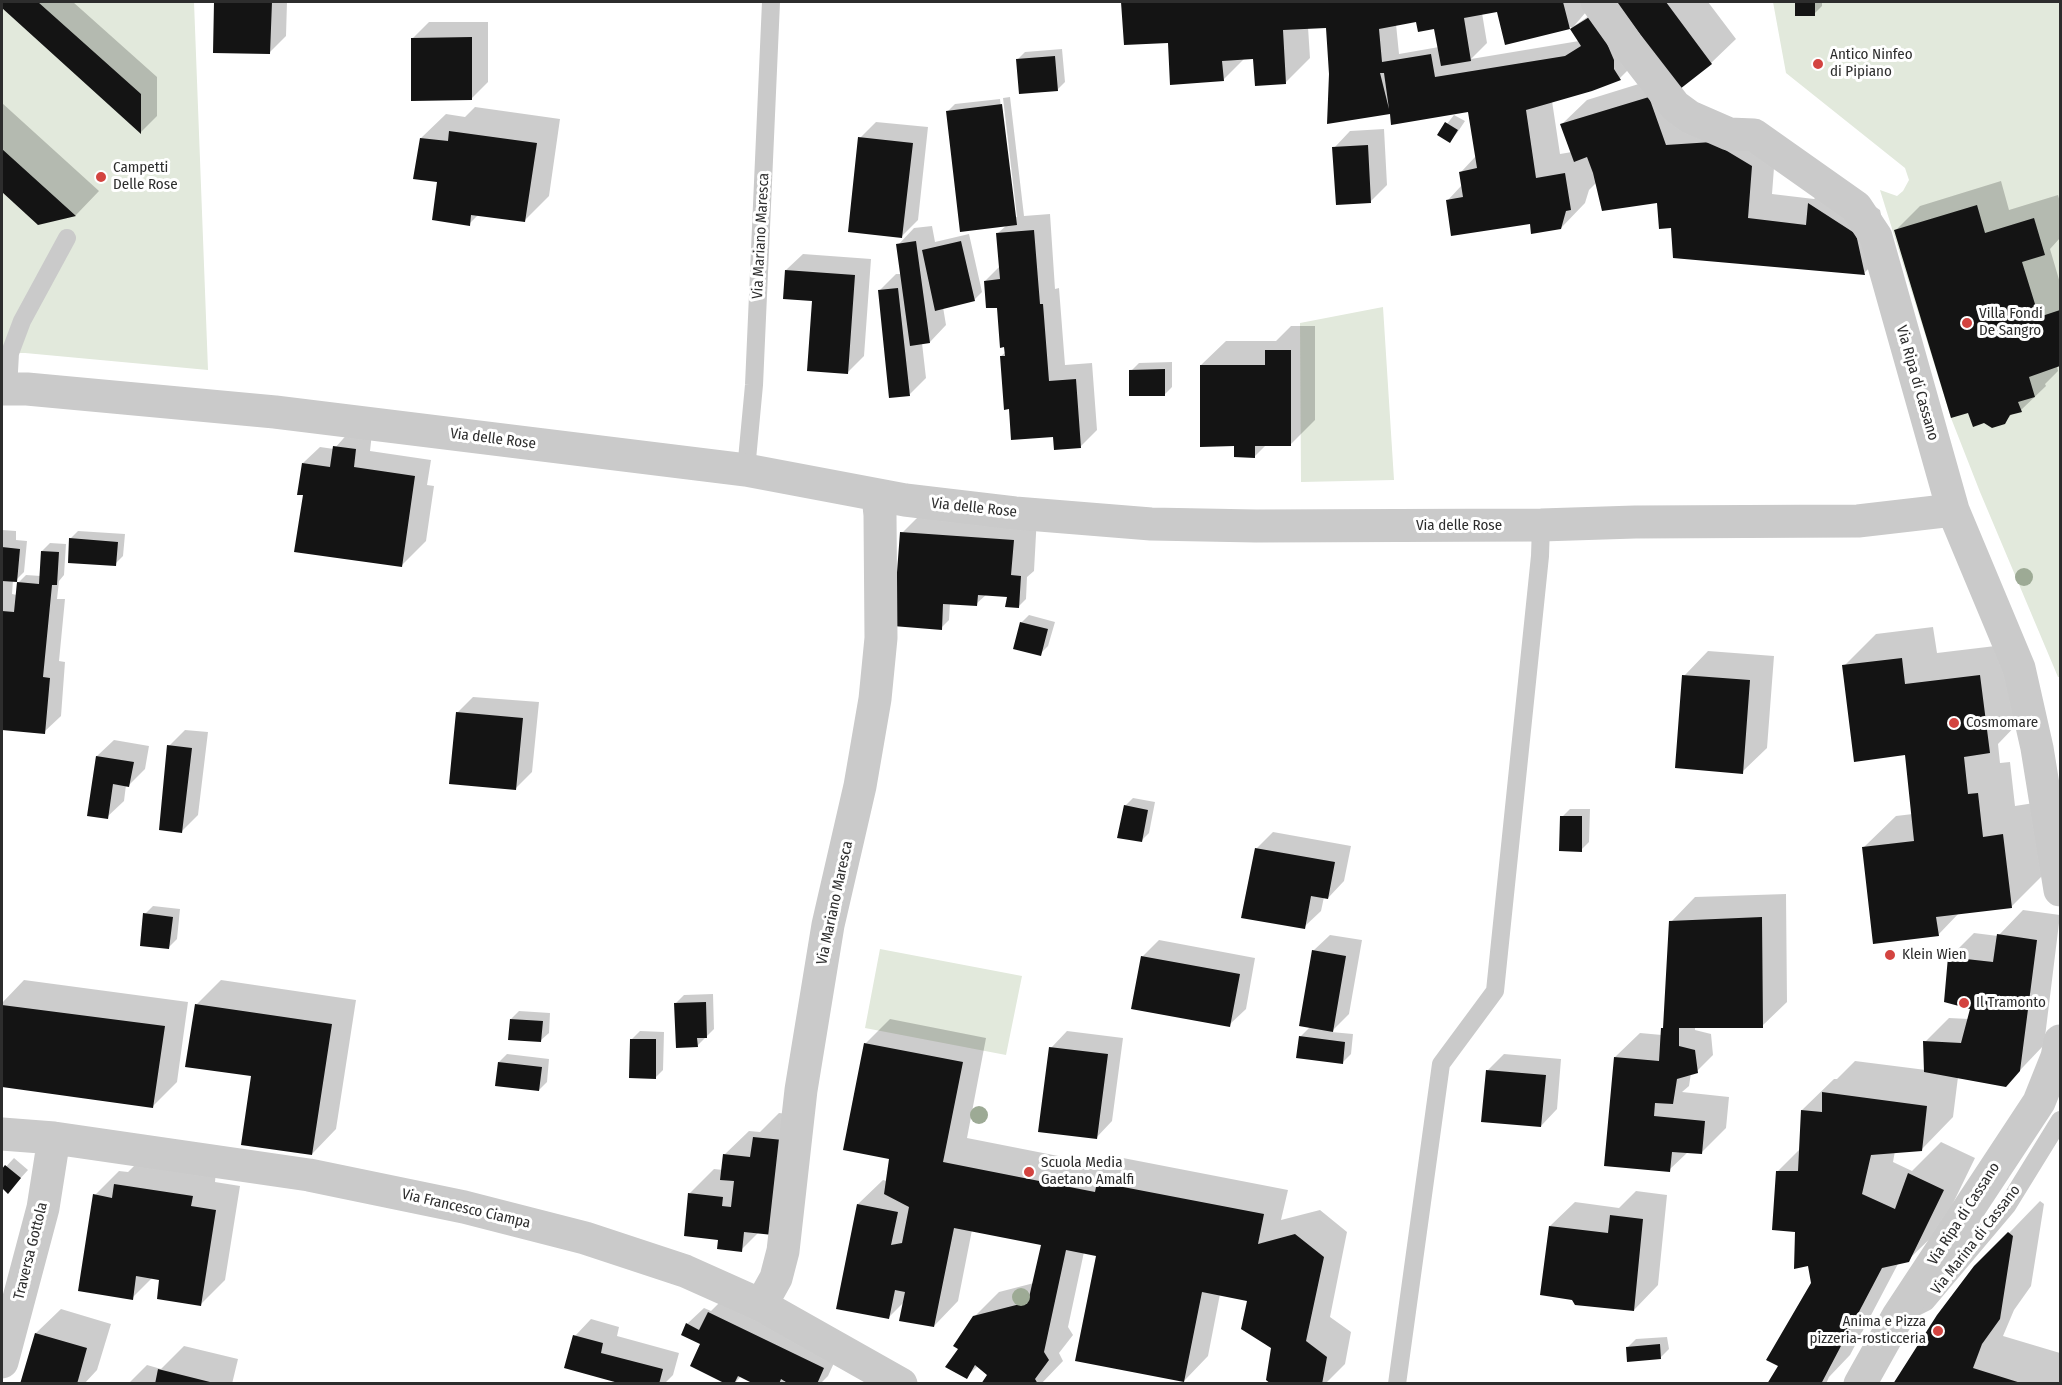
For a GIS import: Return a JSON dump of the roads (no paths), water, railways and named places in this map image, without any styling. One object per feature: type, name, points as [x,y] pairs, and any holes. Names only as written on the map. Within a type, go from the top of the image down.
[{"type":"street","name":"Via Ripa di Cassano","points":[[1597,2],[1675,106],[1690,117],[1729,134],[1754,135],[1856,207],[1876,237],[1953,510],[2019,669],[2037,748],[2061,890]]},
{"type":"street","name":"Via delle Rose","points":[[5,389],[275,412],[746,470],[878,496],[1015,513],[1161,524],[1541,525],[1858,520],[1953,510]]},
{"type":"street","name":"Via Mariano Maresca","points":[[761,1305],[776,1278],[783,1251],[801,1090],[828,925],[860,786],[874,699],[881,638],[878,496]]},
{"type":"street","name":"Via Ripa di Cassano","points":[[1860,1383],[1898,1316],[2039,1102],[2061,1041]]},
{"type":"street","name":"Via Francesco Ciampa","points":[[2,1134],[54,1138],[309,1175],[485,1212],[585,1238],[684,1271],[761,1305],[901,1383]]},
{"type":"street","name":"Traversa Gottola","points":[[2,1362],[43,1208],[54,1138]]},
{"type":"lane","name":"Via Mariano Maresca","points":[[746,470],[754,385],[771,2]]},
{"type":"lane","points":[[5,389],[10,353],[22,321],[67,238]]},
{"type":"lane","points":[[1397,1383],[1441,1064],[1495,991],[1540,556],[1541,525]]},
{"type":"lane","name":"Via Marina di Cassano","points":[[1898,1316],[1926,1302],[1943,1284],[2007,1206],[2061,1120]]},
{"type":"place","name":"Antico Ninfeo di Pipiano","points":[[1818,64]]},
{"type":"place","name":"Campetti Delle Rose","points":[[101,177]]},
{"type":"place","name":"Villa Fondi De Sangro","points":[[1967,323]]},
{"type":"place","name":"Cosmomare","points":[[1954,723]]},
{"type":"place","name":"Klein Wien","points":[[1890,955]]},
{"type":"place","name":"Il Tramonto","points":[[1964,1003]]},
{"type":"place","name":"Scuola Media Gaetano Amalfi","points":[[1029,1172]]},
{"type":"place","name":"Anima e Pizza pizzeria-rosticceria","points":[[1938,1331]]}]
